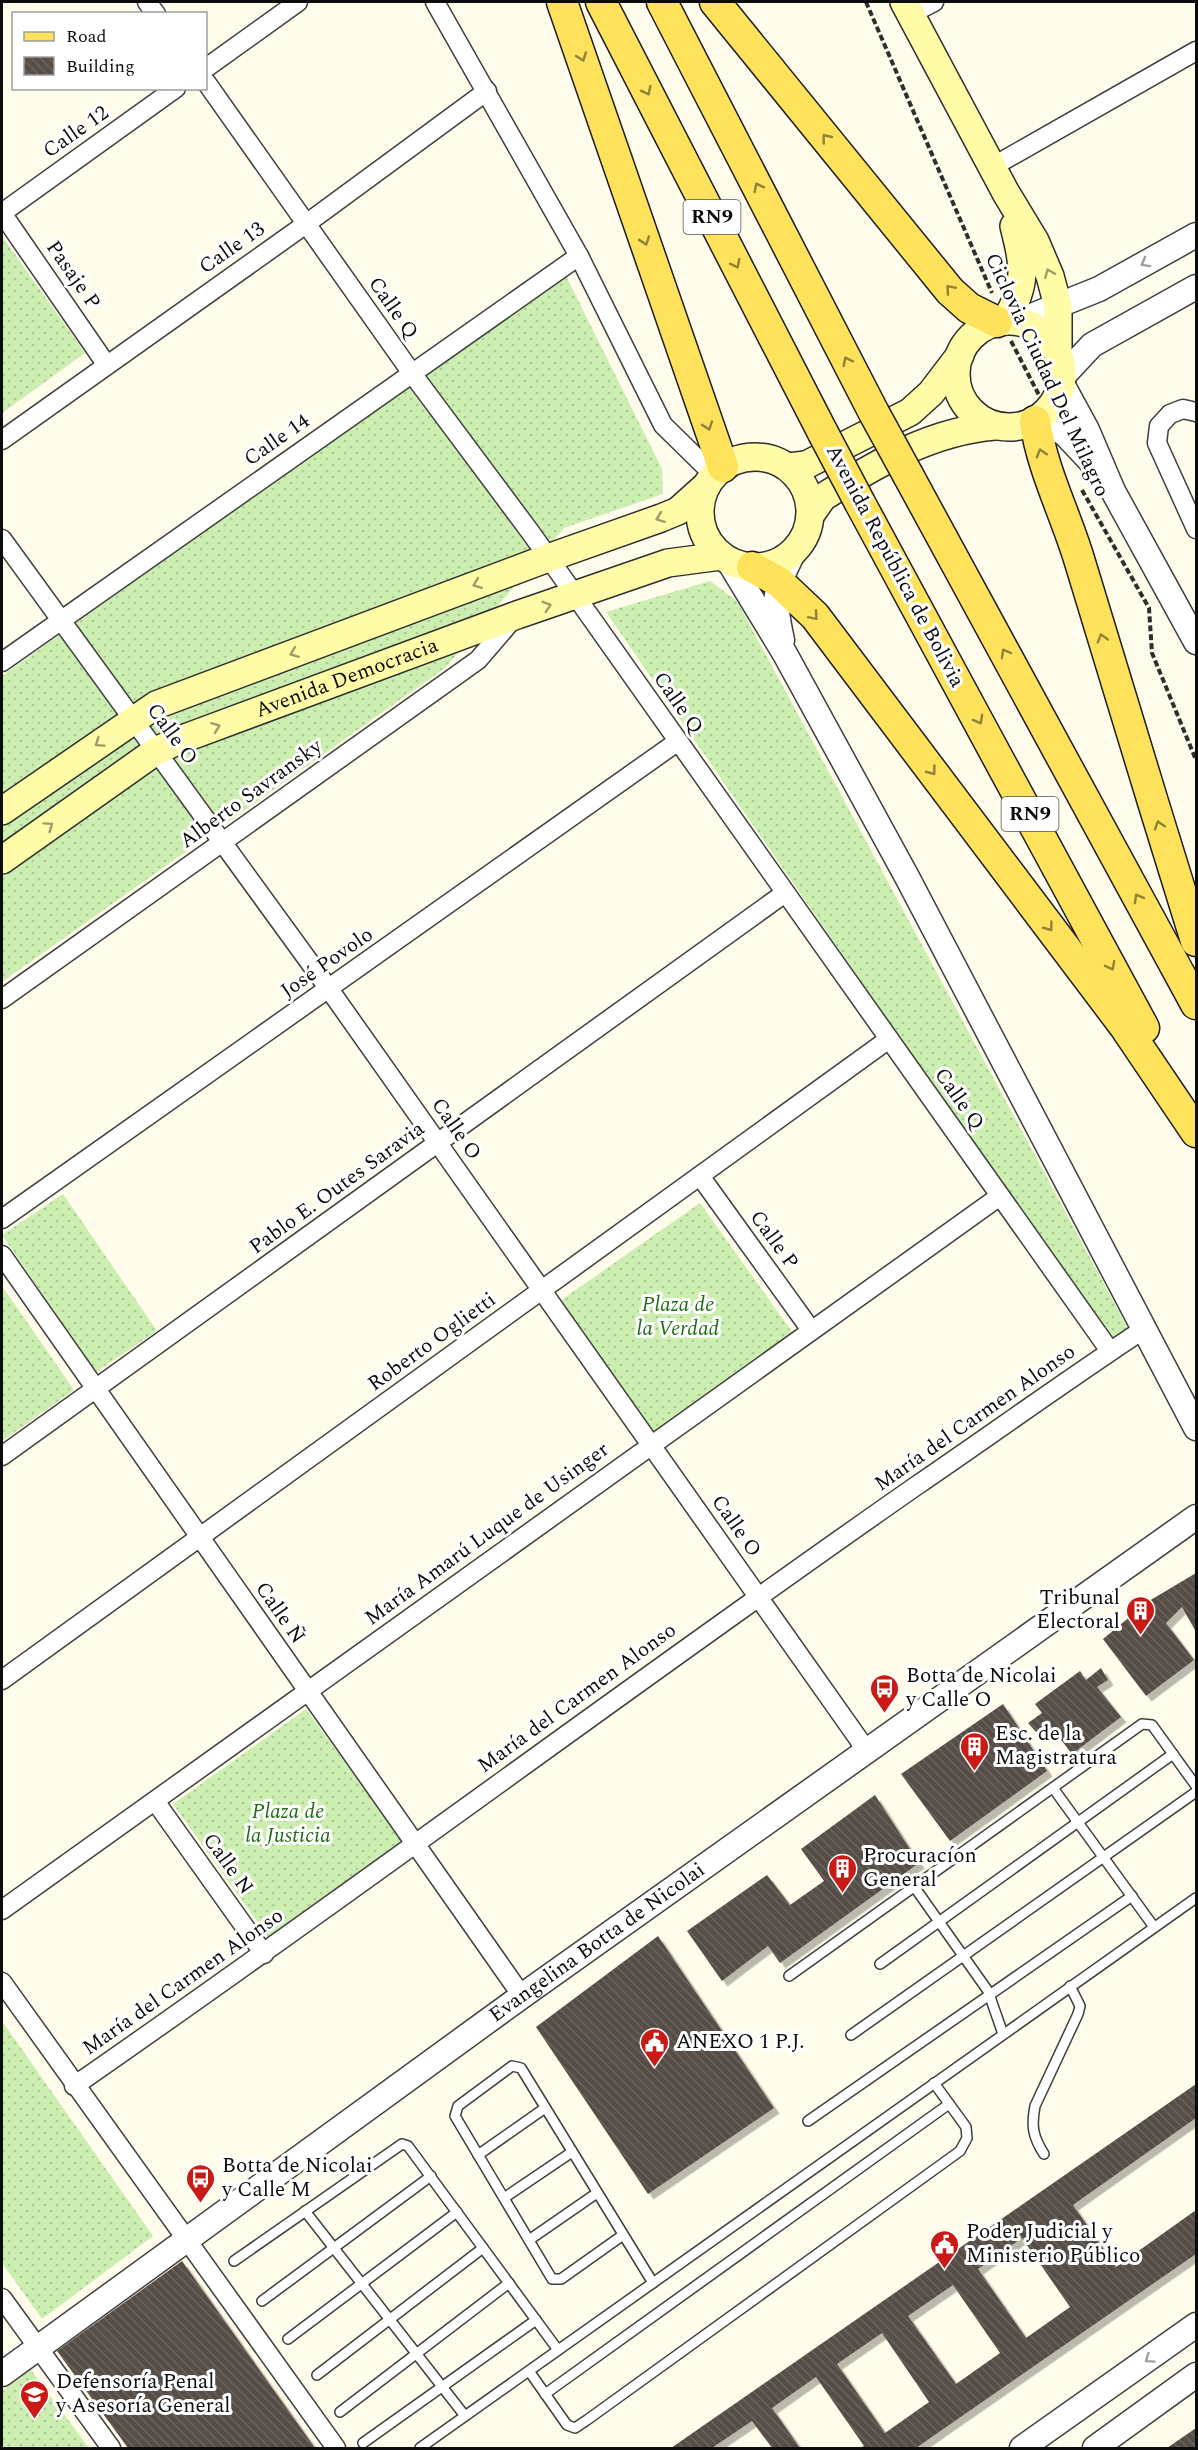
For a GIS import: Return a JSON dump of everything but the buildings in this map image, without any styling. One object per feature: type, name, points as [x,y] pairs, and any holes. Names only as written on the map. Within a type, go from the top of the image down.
[{"type":"main road","points":[[562,2],[715,476]]},
{"type":"main road","name":"Avenida República de Bolivia","points":[[601,2],[860,503],[1197,1129]]},
{"type":"main road","name":"RN9","points":[[663,2],[874,412],[1197,1004]]},
{"type":"main road","points":[[715,2],[950,291],[969,308],[1042,332],[1052,341],[1061,371]]},
{"type":"main road","points":[[811,513],[823,497],[929,439],[953,431],[995,426],[1009,428],[1040,417],[1056,399],[1061,371],[1058,306],[1050,276],[1035,241],[992,167],[916,6]]},
{"type":"main road","points":[[788,467],[806,465],[910,412],[931,393],[975,334],[1007,321],[1020,291],[1024,263],[1006,193]]},
{"type":"main road","points":[[960,355],[957,369],[960,396],[969,410],[981,420],[995,426]]},
{"type":"main road","points":[[1040,417],[1043,459],[1078,556],[1140,764],[1197,941]]},
{"type":"main road","points":[[734,561],[768,566],[782,560],[794,551],[809,527],[811,513],[805,487],[788,467],[772,459],[755,457],[738,459],[715,476],[701,499],[700,515],[703,531],[710,545],[734,561],[779,582],[815,616],[1125,1027],[1197,1129]]},
{"type":"main road","name":"Avenida Democracia","points":[[2,811],[156,705],[678,511],[715,476]]},
{"type":"main road","name":"Avenida Democracia","points":[[2,860],[156,751],[517,615],[576,597],[668,563],[734,561]]},
{"type":"street","points":[[207,67],[298,2]]},
{"type":"street","points":[[435,2],[579,256],[663,425],[715,476]]},
{"type":"street","points":[[992,167],[1197,51]]},
{"type":"street","name":"Calle Q","points":[[207,83],[411,372],[576,597],[1110,1351]]},
{"type":"street","name":"Calle 12","points":[[2,213],[173,90]]},
{"type":"street","name":"Calle 13","points":[[2,440],[306,224],[486,91]]},
{"type":"street","name":"Pasaje P","points":[[2,213],[106,364]]},
{"type":"street","points":[[1007,321],[1058,306],[1099,289],[1197,235]]},
{"type":"street","name":"Calle 14","points":[[2,662],[411,372],[579,256]]},
{"type":"street","points":[[1197,287],[1092,345],[1061,371],[1113,491],[1197,642]]},
{"type":"street","points":[[1197,412],[1183,409],[1170,414],[1157,433],[1160,452],[1190,505],[1197,530]]},
{"type":"street","points":[[1040,417],[1077,445],[1113,491]]},
{"type":"street","name":"Calle O","points":[[2,538],[329,989],[867,1751]]},
{"type":"street","points":[[785,654],[775,607],[779,582],[794,551]]},
{"type":"street","points":[[734,561],[907,877],[1197,1428]]},
{"type":"street","name":"Alberto Savransky","points":[[2,999],[478,660],[517,615]]},
{"type":"street","name":"José Povolo","points":[[2,1219],[677,742]]},
{"type":"street","name":"Pablo E. Outes Saravia","points":[[2,1456],[785,893]]},
{"type":"street","name":"Roberto Oglietti","points":[[2,1680],[889,1040]]},
{"type":"street","name":"Calle P","points":[[700,1176],[811,1330]]},
{"type":"street","name":"María Amarú Luque de Usinger","points":[[2,1910],[650,1444],[1000,1196]]},
{"type":"street","name":"Calle Ñ","points":[[2,1255],[522,1996]]},
{"type":"street","name":"María del Carmen Alonso","points":[[74,2086],[264,1954],[414,1843],[758,1596],[1144,1329]]},
{"type":"street","name":"Evangelina Botta de Nicolai","points":[[2,2374],[522,1996],[1197,1517]]},
{"type":"street","name":"Calle N","points":[[155,1801],[264,1954]]},
{"type":"street","points":[[2,1982],[185,2241],[336,2448]]},
{"type":"street","points":[[2,2298],[111,2448]]},
{"type":"street","points":[[1022,2448],[1197,2325]]},
{"type":"street","points":[[1095,2448],[1197,2375]]},
{"type":"lane","points":[[789,1976],[913,1885],[1142,1724],[1152,1725],[1197,1786]]},
{"type":"lane","points":[[880,1964],[1173,1754]]},
{"type":"lane","points":[[1053,1788],[1155,1927]]},
{"type":"lane","points":[[851,2035],[1197,1792]]},
{"type":"lane","points":[[913,1885],[990,1996],[1003,2034]]},
{"type":"lane","points":[[808,2121],[1132,1896]]},
{"type":"lane","points":[[420,2448],[1197,1898]]},
{"type":"lane","points":[[1044,2154],[1035,2141],[1032,2122],[1035,2106],[1078,2014],[1080,2006],[1070,1986]]},
{"type":"lane","points":[[623,2235],[561,2279],[552,2279],[455,2116],[458,2106],[512,2066],[520,2068],[653,2283]]},
{"type":"lane","points":[[529,2371],[567,2425],[575,2428],[587,2420],[960,2151],[967,2138],[966,2127],[934,2083]]},
{"type":"lane","points":[[545,2394],[949,2104]]},
{"type":"lane","points":[[478,2155],[545,2108]]},
{"type":"lane","points":[[234,2261],[402,2144],[408,2146],[558,2350]]},
{"type":"lane","points":[[504,2198],[572,2152]]},
{"type":"lane","points":[[262,2301],[430,2176]]},
{"type":"lane","points":[[529,2240],[597,2193]]},
{"type":"lane","points":[[305,2211],[465,2416]]},
{"type":"lane","points":[[288,2339],[457,2212]]},
{"type":"lane","points":[[317,2375],[483,2248]]},
{"type":"lane","points":[[340,2412],[509,2283]]},
{"type":"lane","points":[[363,2443],[536,2320]]},
{"type":"path","name":"Ciclovia Ciudad Del Milagro","points":[[866,2],[1007,321],[1007,333],[1040,417]]},
{"type":"path","name":"Ciclovia Ciudad Del Milagro","points":[[1081,487],[1149,608],[1152,653],[1197,760]]},
{"type":"green space","points":[[2,236],[85,353],[2,413]]},
{"type":"green space","points":[[565,274],[662,469],[663,494],[564,528],[445,668],[2,982],[2,676]]},
{"type":"green space","points":[[710,581],[737,601],[1131,1334],[1112,1345],[606,612]]},
{"type":"green space","points":[[63,1194],[157,1331],[96,1372],[2,1235]]},
{"type":"green space","name":"Plaza de la Verdad","points":[[700,1203],[793,1333],[654,1433],[560,1301]]},
{"type":"green space","points":[[2,1286],[74,1390],[2,1441]]},
{"type":"green space","name":"Plaza de la Justicia","points":[[306,1709],[404,1843],[269,1938],[173,1804]]},
{"type":"green space","points":[[2,2021],[153,2236],[42,2319],[2,2263]]},
{"type":"green space","name":"Defensoría Penal y Asesoría General","points":[[31,2370],[89,2448],[2,2448],[2,2391]]},
{"type":"place","name":"Tribunal Electoral","points":[[1141,1636]]},
{"type":"place","name":"Botta de Nicolai y Calle O","points":[[885,1714]]},
{"type":"place","name":"Esc. de la Magistratura","points":[[974,1772]]},
{"type":"place","name":"Procuracíon General","points":[[842,1894]]},
{"type":"place","name":"ANEXO 1 P.J.","points":[[655,2068]]},
{"type":"place","name":"Botta de Nicolai y Calle M","points":[[201,2204]]},
{"type":"place","name":"Poder Judicial y Ministerio Público","points":[[945,2270]]},
{"type":"place","name":"Defensoría Penal y Asesoría General","points":[[35,2420]]}]
